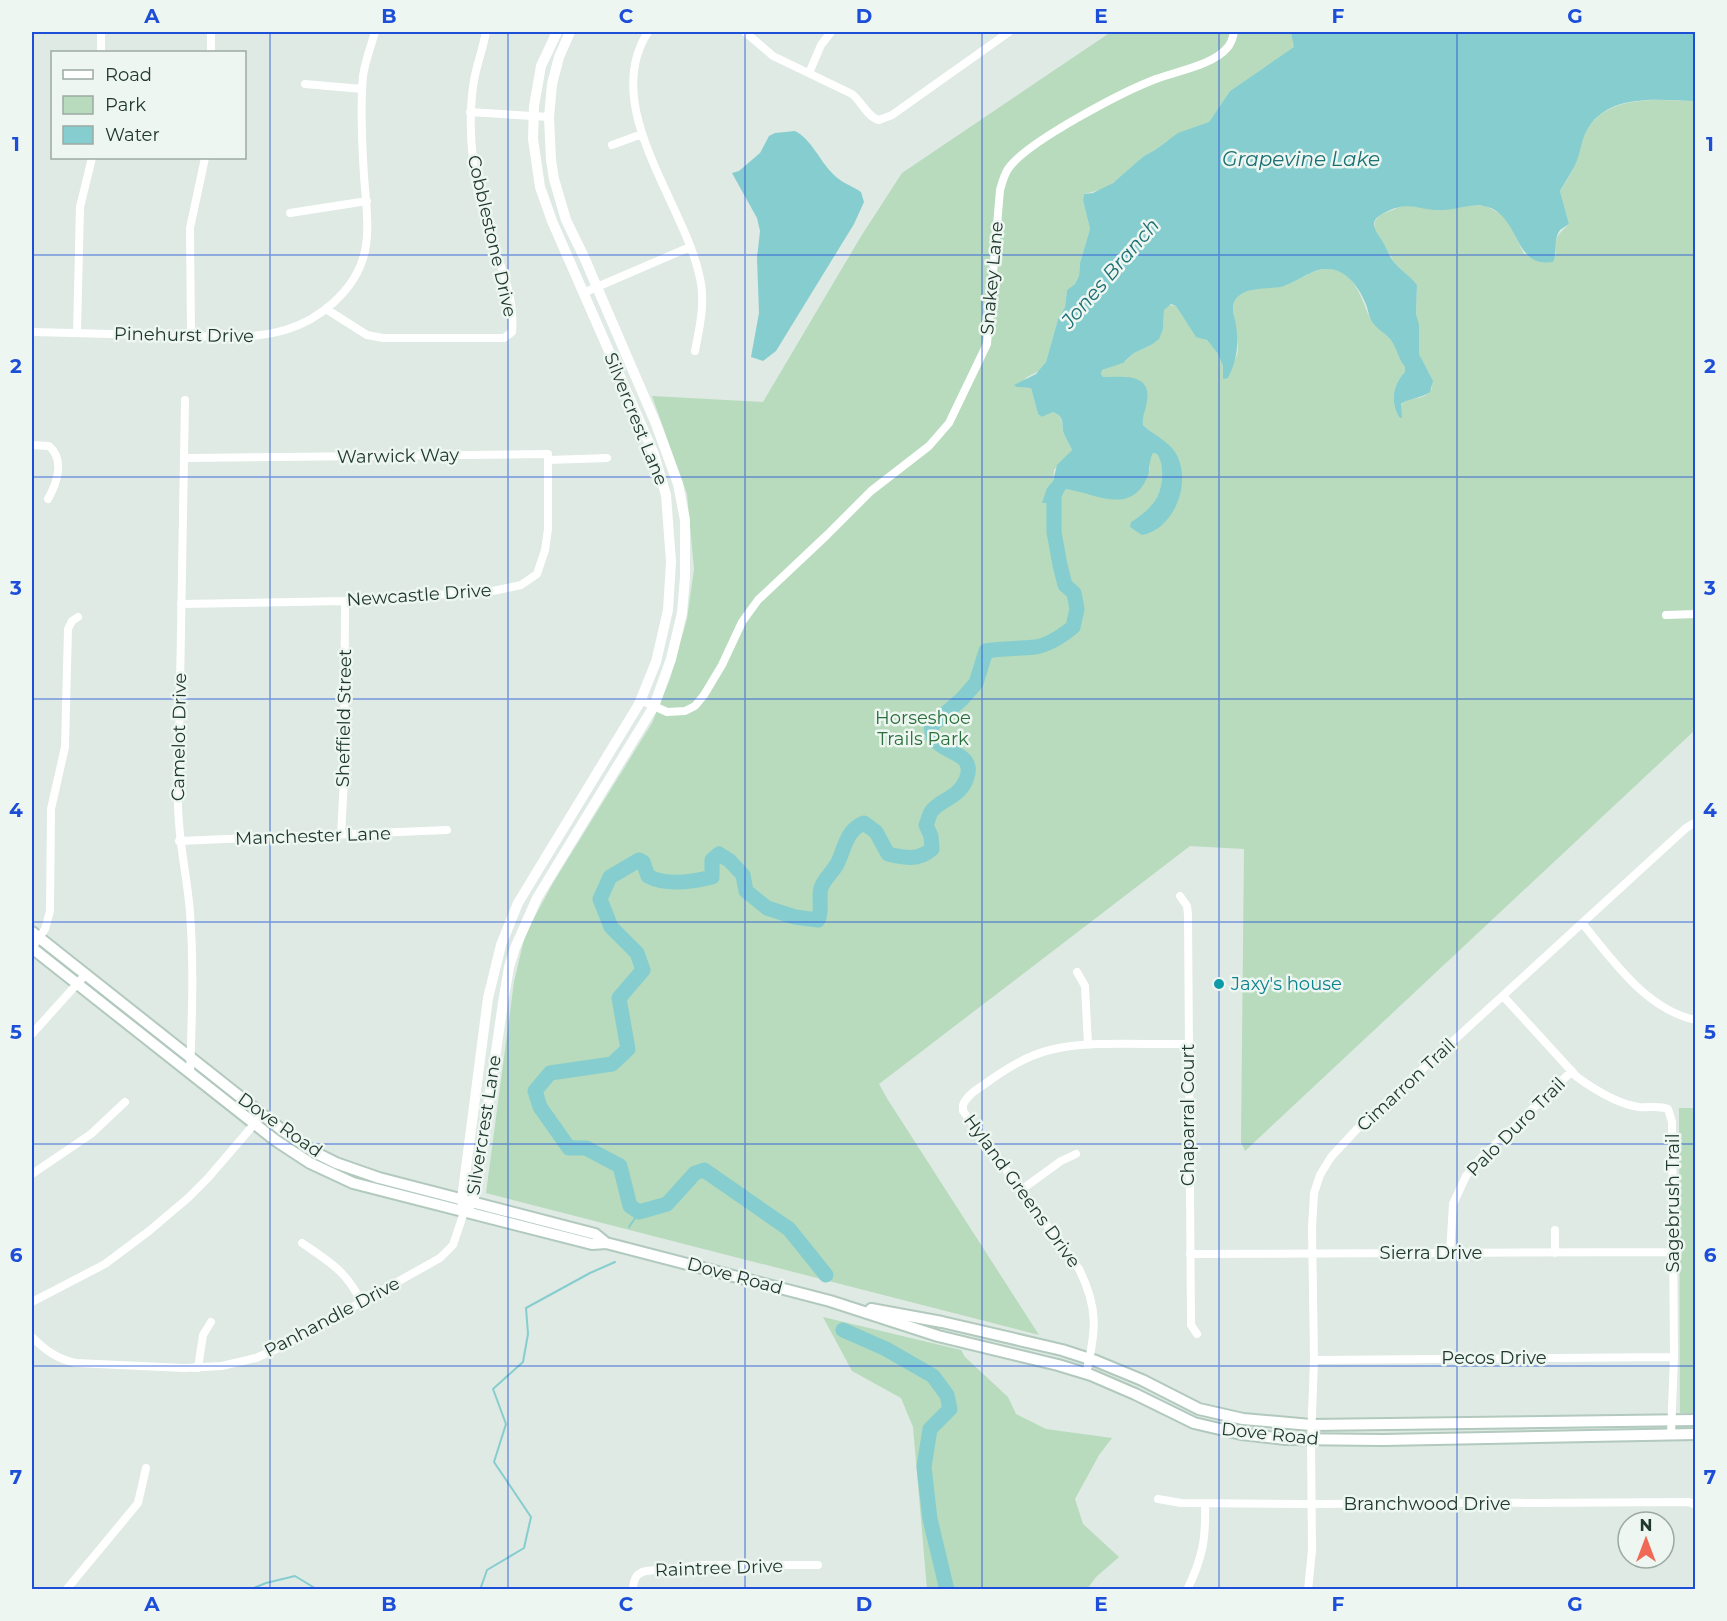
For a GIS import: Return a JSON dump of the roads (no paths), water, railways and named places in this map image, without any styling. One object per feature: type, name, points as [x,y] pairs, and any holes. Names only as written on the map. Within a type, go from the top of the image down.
[{"type":"main road","name":"Silvercrest Lane","points":[[464,1212],[462,1199],[488,998],[501,945],[518,903],[641,700],[656,662],[668,610],[671,562],[666,495],[654,454],[552,221],[540,187],[533,140],[534,116],[541,66],[557,32]]},
{"type":"main road","name":"Silvercrest Lane","points":[[464,1212],[473,1202],[502,1003],[515,948],[537,898],[654,706],[671,659],[682,613],[685,577],[685,520],[678,484],[665,445],[566,220],[550,160],[549,117],[552,84],[559,57],[570,32]]},
{"type":"main road","name":"Dove Road","points":[[35,935],[262,1115],[316,1153],[336,1163],[379,1178],[596,1234],[606,1243]]},
{"type":"main road","name":"Dove Road","points":[[32,948],[255,1124],[310,1163],[331,1174],[375,1190],[591,1244],[606,1243],[830,1301],[938,1336],[1058,1365],[1135,1394],[1194,1423],[1241,1434],[1311,1440],[1619,1437],[1695,1434]]},
{"type":"main road","name":"Dove Road","points":[[830,1301],[942,1322],[1090,1359],[1142,1380],[1199,1409],[1244,1419],[1311,1425],[1695,1420]]},
{"type":"main road","points":[[1135,1394],[1142,1380]]},
{"type":"street","points":[[101,32],[101,51]]},
{"type":"street","points":[[211,32],[211,51]]},
{"type":"street","name":"Pinehurst Drive","points":[[32,332],[191,337],[264,336],[282,332],[326,309],[352,282],[361,264],[368,233],[362,89],[366,62],[375,32]]},
{"type":"street","name":"Cobblestone Drive","points":[[326,309],[372,337],[504,338],[511,334],[513,324],[508,294],[500,259],[478,189],[471,137],[470,112],[474,80],[486,32]]},
{"type":"street","points":[[648,32],[633,72],[635,108],[642,134],[690,246],[699,273],[702,287],[701,322],[695,351]]},
{"type":"street","points":[[746,32],[773,56],[852,94],[874,120],[892,116],[1009,32]]},
{"type":"street","points":[[809,73],[817,52],[831,32]]},
{"type":"street","name":"Snakey Lane","points":[[641,700],[674,713],[686,711],[695,706],[722,665],[742,622],[758,600],[871,491],[929,446],[949,423],[987,344],[1000,190],[1008,169],[1014,162],[1030,149],[1110,100],[1155,79],[1206,62],[1222,53],[1228,47],[1234,32]]},
{"type":"street","points":[[305,84],[362,89]]},
{"type":"street","points":[[470,112],[549,117]]},
{"type":"street","points":[[612,145],[642,134]]},
{"type":"street","points":[[77,332],[80,207],[92,159]]},
{"type":"street","points":[[191,337],[190,228],[205,159]]},
{"type":"street","points":[[290,213],[367,201]]},
{"type":"street","points":[[583,293],[690,246]]},
{"type":"street","name":"Camelot Drive","points":[[184,400],[178,802],[179,841],[190,911],[194,996],[190,1073]]},
{"type":"street","points":[[32,445],[49,446],[57,457],[58,479],[48,499]]},
{"type":"street","name":"Warwick Way","points":[[184,458],[548,454],[548,460],[607,458]]},
{"type":"street","name":"Newcastle Drive","points":[[181,604],[345,601],[493,591],[521,585],[537,574],[545,550],[548,529],[548,460]]},
{"type":"street","name":"Sheffield Street","points":[[340,835],[344,780],[345,601]]},
{"type":"street","points":[[1666,615],[1695,614]]},
{"type":"street","points":[[32,948],[35,935],[48,922],[51,809],[65,747],[68,629],[72,621],[78,617]]},
{"type":"street","name":"Cimarron Trail","points":[[1308,1590],[1312,1550],[1311,1425],[1314,1360],[1312,1228],[1315,1185],[1331,1157],[1357,1129],[1695,822]]},
{"type":"street","name":"Manchester Lane","points":[[179,841],[447,830]]},
{"type":"street","name":"Chaparral Court","points":[[1180,896],[1188,915],[1191,1325],[1197,1334]]},
{"type":"street","points":[[1582,923],[1637,986],[1680,1017],[1695,1020]]},
{"type":"street","points":[[1077,972],[1085,986],[1088,1045]]},
{"type":"street","points":[[32,1034],[85,975]]},
{"type":"street","name":"Sagebrush Trail","points":[[1503,996],[1572,1071],[1588,1085],[1613,1099],[1640,1107],[1662,1106],[1668,1109],[1672,1122],[1674,1356],[1671,1434]]},
{"type":"street","name":"Hyland Greens Drive","points":[[1086,1374],[1095,1328],[1094,1310],[1088,1287],[1079,1269],[963,1111],[964,1101],[996,1076],[1048,1050],[1088,1045],[1188,1044]]},
{"type":"street","name":"Palo Duro Trail","points":[[1450,1254],[1453,1204],[1466,1176],[1481,1158],[1572,1071]]},
{"type":"street","points":[[32,1174],[91,1134],[124,1102]]},
{"type":"street","points":[[32,1302],[105,1264],[149,1231],[189,1198],[262,1115]]},
{"type":"street","points":[[1021,1190],[1061,1161],[1076,1154]]},
{"type":"street","name":"Panhandle Drive","points":[[32,1337],[63,1360],[97,1365],[198,1368],[222,1366],[256,1358],[362,1303],[447,1251],[458,1234],[464,1212]]},
{"type":"street","points":[[1555,1230],[1555,1252]]},
{"type":"street","points":[[302,1243],[341,1270],[353,1285],[362,1303]]},
{"type":"street","name":"Sierra Drive","points":[[1190,1254],[1673,1252]]},
{"type":"street","points":[[198,1368],[203,1335],[211,1322]]},
{"type":"street","name":"Pecos Drive","points":[[1314,1360],[1674,1356]]},
{"type":"street","points":[[66,1590],[138,1503],[146,1468]]},
{"type":"street","name":"Branchwood Drive","points":[[1158,1499],[1181,1503],[1689,1502],[1695,1505]]},
{"type":"street","points":[[1186,1590],[1199,1565],[1203,1551],[1206,1525],[1205,1503]]},
{"type":"street","name":"Raintree Drive","points":[[633,1590],[636,1577],[646,1571],[703,1565],[818,1565]]},
{"type":"water","name":"Grapevine Lake","points":[[1291,32],[1695,32],[1695,101],[1634,101],[1606,110],[1595,119],[1583,138],[1576,162],[1560,191],[1569,224],[1558,234],[1553,262],[1540,262],[1531,257],[1506,221],[1499,213],[1488,207],[1477,205],[1434,210],[1408,206],[1393,209],[1378,217],[1374,224],[1375,228],[1391,259],[1417,285],[1416,314],[1419,325],[1419,354],[1433,381],[1430,392],[1401,404],[1402,418],[1399,417],[1394,405],[1394,393],[1405,372],[1405,367],[1392,342],[1371,320],[1359,290],[1339,272],[1320,270],[1280,287],[1248,291],[1237,297],[1233,308],[1237,332],[1236,352],[1228,378],[1223,379],[1223,366],[1218,354],[1207,340],[1196,337],[1176,306],[1171,304],[1164,310],[1163,329],[1159,339],[1134,353],[1123,363],[1102,370],[1101,374],[1103,377],[1134,378],[1145,385],[1147,401],[1143,425],[1172,448],[1180,463],[1181,489],[1172,513],[1154,531],[1142,535],[1130,527],[1131,522],[1154,503],[1160,489],[1162,476],[1160,458],[1153,453],[1146,480],[1130,497],[1109,499],[1065,489],[1059,503],[1042,503],[1047,488],[1053,481],[1057,465],[1072,450],[1063,432],[1060,417],[1053,412],[1042,417],[1038,414],[1031,388],[1014,385],[1036,374],[1046,362],[1058,319],[1065,307],[1067,290],[1075,284],[1079,276],[1080,263],[1090,229],[1083,200],[1084,194],[1093,193],[1113,183],[1144,156],[1178,133],[1209,122],[1230,91],[1294,47]]},
{"type":"water","points":[[795,131],[811,145],[836,177],[861,192],[864,202],[854,224],[776,351],[763,361],[751,357],[759,313],[757,258],[760,231],[757,218],[732,173],[739,171],[760,153],[769,136],[775,133]]},
{"type":"waterway","name":"Jones Branch","points":[[826,1275],[789,1229],[704,1170],[695,1173],[667,1204],[639,1212],[630,1206],[620,1166],[586,1148],[569,1148],[540,1107],[535,1091],[550,1073],[612,1064],[628,1049],[619,998],[643,970],[637,953],[611,927],[600,899],[610,877],[639,860],[643,862],[648,876],[655,879],[679,882],[704,879],[712,877],[712,860],[719,854],[730,861],[743,875],[746,891],[767,908],[795,917],[818,920],[822,885],[837,864],[849,836],[858,826],[864,823],[876,832],[888,854],[916,857],[932,849],[931,836],[926,825],[930,813],[958,791],[966,780],[968,771],[964,759],[935,740],[931,726],[962,699],[976,683],[986,651],[1040,646],[1055,640],[1073,627],[1077,609],[1074,593],[1065,585],[1054,532],[1054,492],[1059,486]]},
{"type":"waterway","points":[[629,1227],[639,1212]]},
{"type":"waterway","points":[[480,1590],[487,1570],[524,1548],[531,1517],[494,1462],[506,1424],[493,1389],[523,1362],[528,1334],[526,1308],[615,1262]]},
{"type":"waterway","name":"Jones Branch","points":[[843,1330],[886,1349],[933,1376],[947,1395],[950,1409],[930,1429],[924,1467],[930,1519],[947,1590]]},
{"type":"waterway","points":[[249,1590],[295,1576],[318,1590]]},
{"type":"place","name":"Jaxy's house","points":[[1219,984]]},
{"type":"park label","name":"Horseshoe Trails Park","points":[[923,728]]}]
